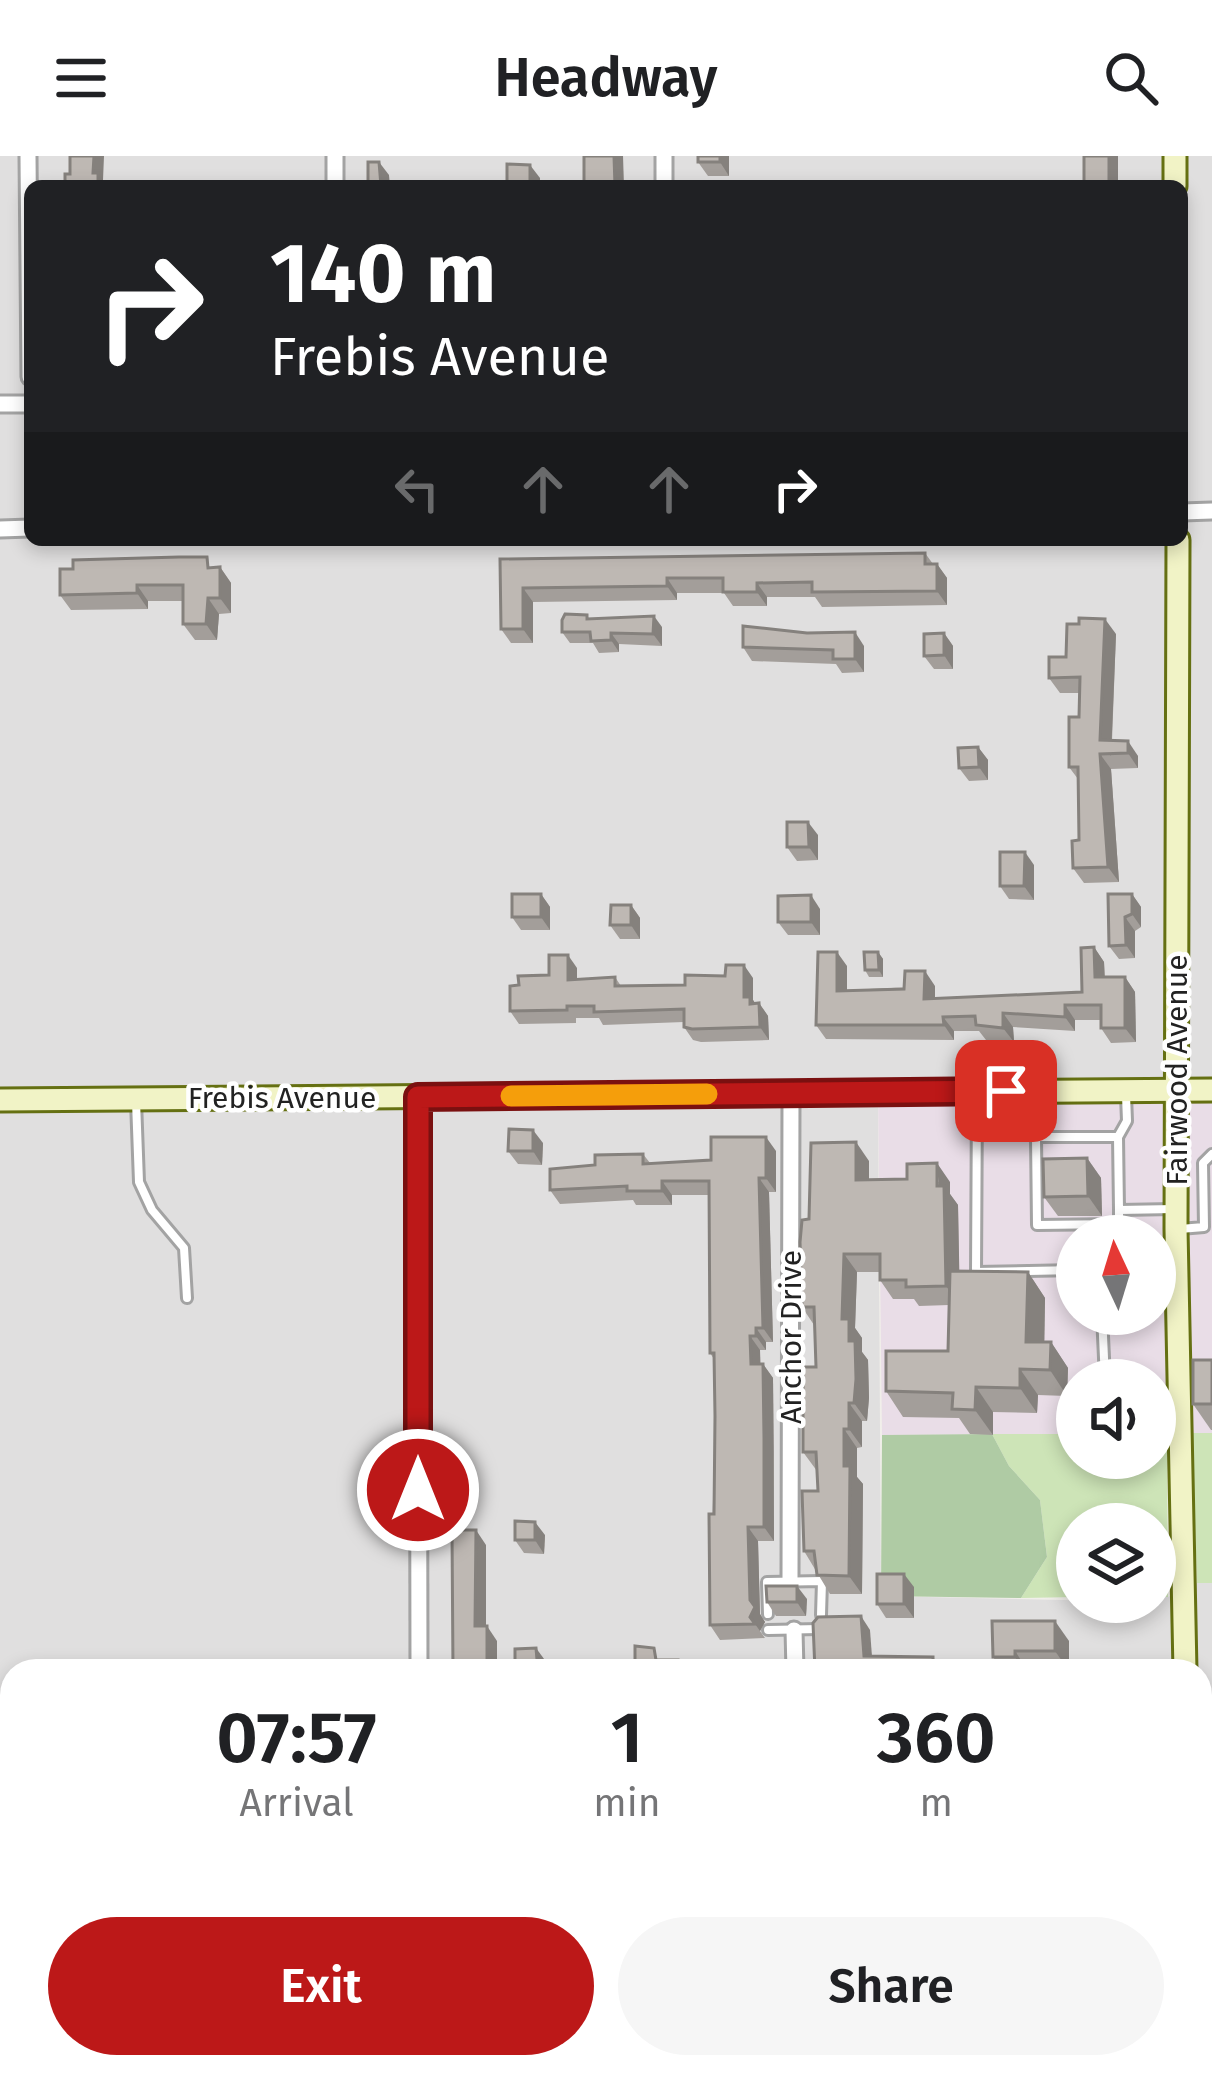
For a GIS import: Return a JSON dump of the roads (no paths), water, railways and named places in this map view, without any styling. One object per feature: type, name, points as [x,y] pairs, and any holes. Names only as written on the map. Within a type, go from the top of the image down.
[{"type":"main road","name":"Fairwood Avenue","points":[[1176,1215],[1178,546]]},
{"type":"main road","name":"Frebis Avenue","points":[[0,1100],[1212,1090]]},
{"type":"main road","name":"Fairwood Avenue","points":[[1172,1335],[1179,1417],[1185,1659]]},
{"type":"street","name":"Anchor Drive","points":[[790,1581],[791,1094]]},
{"type":"street","points":[[418,1097],[418,1659]]},
{"type":"street","points":[[794,1630],[795,1659]]},
{"type":"lane","points":[[1036,1091],[1036,1225],[1119,1224],[1118,1137],[1127,1121],[1126,1090]]},
{"type":"lane","points":[[976,1091],[976,1272],[1056,1270]]},
{"type":"lane","points":[[136,1100],[139,1182],[152,1210],[184,1248],[188,1298]]},
{"type":"lane","points":[[1036,1137],[1118,1137]]},
{"type":"lane","points":[[1176,1219],[1204,1227],[1203,1163],[1212,1154]]},
{"type":"lane","points":[[1119,1210],[1151,1215]]},
{"type":"lane","points":[[768,1614],[767,1582],[822,1581],[821,1615]]},
{"type":"lane","points":[[768,1630],[819,1629]]}]
